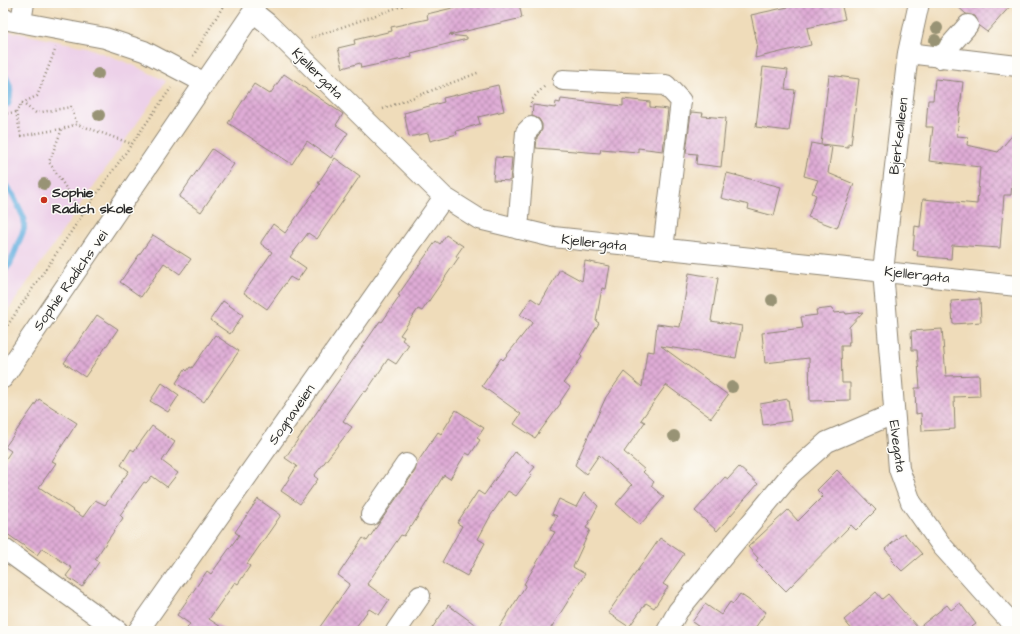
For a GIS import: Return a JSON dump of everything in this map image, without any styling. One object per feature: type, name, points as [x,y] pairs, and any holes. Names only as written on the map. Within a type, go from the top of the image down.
[{"type":"street","points":[[24,3],[12,21],[105,38],[138,49],[205,83]]},
{"type":"street","name":"Bjerkealleen","points":[[883,271],[908,53],[919,3]]},
{"type":"street","name":"Kjellergata","points":[[255,7],[297,52],[444,197],[479,219],[553,237],[1017,286]]},
{"type":"street","name":"Sophie Radichs vei","points":[[3,378],[205,83],[255,7]]},
{"type":"street","points":[[939,58],[968,25]]},
{"type":"street","points":[[908,53],[939,58],[1017,66]]},
{"type":"street","points":[[563,80],[666,85],[681,101],[663,249]]},
{"type":"street","points":[[518,229],[528,129]]},
{"type":"street","name":"Sognaveien","points":[[138,631],[444,197]]},
{"type":"street","name":"Elvegata","points":[[883,271],[893,414],[899,469],[911,502],[942,546],[1017,629]]},
{"type":"street","points":[[667,631],[678,612],[792,473],[827,442],[893,414]]},
{"type":"street","points":[[371,515],[406,464]]},
{"type":"street","points":[[3,548],[118,631]]},
{"type":"street","points":[[396,631],[420,596]]},
{"type":"path","points":[[3,332],[83,214],[184,71],[225,3]]},
{"type":"path","points":[[297,52],[309,39],[410,3]]},
{"type":"path","points":[[59,30],[57,44],[36,96],[22,103],[16,112],[21,136],[62,129],[77,124],[132,144]]},
{"type":"path","points":[[366,121],[374,112],[480,72]]},
{"type":"path","points":[[528,129],[530,102],[546,86],[563,80]]},
{"type":"path","points":[[22,103],[36,113],[71,107],[77,124]]},
{"type":"path","points":[[3,114],[16,112]]},
{"type":"path","points":[[62,129],[49,162],[83,214]]},
{"type":"shaded area","name":"Sophie Radich skole","points":[[3,30],[86,47],[133,65],[166,81],[3,318]]},
{"type":"building","points":[[465,3],[519,3],[522,18],[449,35],[467,37],[467,39],[411,53],[412,57],[361,68],[360,63],[343,68],[338,48],[355,44],[354,40],[392,31],[391,27],[428,19],[427,14],[465,5]]},
{"type":"building","points":[[787,3],[841,3],[845,19],[807,28],[811,45],[755,58],[757,43],[751,15],[788,7]]},
{"type":"building","points":[[954,3],[1013,3],[987,32],[979,26],[975,16],[966,14]]},
{"type":"building","points":[[763,67],[788,70],[785,89],[795,90],[789,131],[756,127]]},
{"type":"building","points":[[284,74],[343,114],[336,125],[348,133],[331,158],[307,141],[292,164],[228,123],[254,84],[270,94]]},
{"type":"building","points":[[829,75],[859,79],[851,144],[848,143],[848,147],[821,144]]},
{"type":"building","points":[[935,79],[963,82],[957,136],[968,137],[967,145],[998,152],[1016,131],[1011,195],[1004,195],[1000,248],[952,245],[951,259],[917,256],[918,251],[913,250],[915,226],[920,227],[923,199],[977,204],[980,167],[929,161],[933,127],[926,127],[928,100],[933,100]]},
{"type":"building","points":[[498,85],[504,111],[478,117],[480,124],[456,131],[457,134],[430,141],[428,133],[409,137],[404,113],[444,102],[443,98]]},
{"type":"building","points":[[561,99],[623,106],[623,99],[650,102],[650,107],[668,109],[663,151],[638,148],[638,152],[601,149],[600,153],[536,148],[537,137],[542,130],[542,124],[539,119],[532,116],[533,105],[555,108],[556,102],[560,103]]},
{"type":"building","points":[[691,112],[703,113],[702,116],[726,118],[721,167],[696,164],[697,154],[686,153]]},
{"type":"building","points":[[811,143],[832,147],[828,173],[854,184],[837,228],[808,217],[816,195],[812,193],[818,180],[804,176]]},
{"type":"building","points":[[212,149],[234,164],[201,212],[179,197]]},
{"type":"building","points":[[495,157],[512,158],[510,181],[493,180]]},
{"type":"building","points":[[335,158],[360,176],[317,239],[308,233],[290,257],[306,268],[297,281],[290,277],[267,309],[244,293],[272,252],[261,244],[261,242],[273,224],[285,233],[320,184],[318,183]]},
{"type":"building","points":[[727,173],[781,187],[774,216],[748,209],[749,205],[721,198]]},
{"type":"building","points":[[153,235],[191,259],[180,274],[164,263],[141,297],[120,282]]},
{"type":"building","points":[[446,235],[463,246],[456,256],[459,257],[422,311],[418,309],[400,335],[404,337],[402,340],[409,345],[396,364],[388,359],[366,392],[364,391],[343,421],[352,427],[314,476],[318,479],[300,504],[281,491],[297,466],[285,458],[380,321],[382,322],[400,296],[398,295],[436,241],[440,244]]},
{"type":"building","points":[[585,261],[610,266],[606,289],[602,288],[596,321],[599,323],[580,355],[582,357],[564,382],[570,387],[560,402],[561,403],[535,438],[514,424],[521,414],[482,386],[501,358],[503,360],[533,322],[520,315],[531,298],[540,304],[560,269],[582,281]]},
{"type":"building","points":[[689,273],[718,278],[711,321],[742,326],[736,358],[661,346],[728,395],[711,418],[666,385],[641,420],[645,422],[624,452],[645,470],[643,472],[654,482],[651,486],[664,497],[640,525],[616,504],[632,485],[599,455],[586,474],[575,465],[606,397],[624,372],[642,387],[647,351],[654,352],[657,324],[680,327]]},
{"type":"building","points":[[980,299],[981,322],[953,324],[951,301]]},
{"type":"building","points":[[223,301],[243,315],[230,334],[210,320]]},
{"type":"building","points":[[833,308],[834,313],[845,312],[846,314],[863,312],[849,327],[849,346],[841,346],[842,383],[850,383],[850,400],[810,401],[809,358],[765,363],[762,333],[803,328],[801,317],[817,315],[816,310]]},
{"type":"building","points":[[97,315],[118,329],[85,377],[64,363]]},
{"type":"building","points":[[942,329],[946,376],[979,375],[980,396],[954,397],[955,429],[922,431],[921,413],[916,414],[915,388],[920,388],[917,350],[912,350],[911,331]]},
{"type":"building","points":[[215,335],[239,351],[204,402],[176,383],[185,369],[187,371],[190,367],[192,368]]},
{"type":"building","points":[[162,383],[179,395],[168,412],[150,401]]},
{"type":"building","points":[[39,399],[77,423],[52,461],[56,463],[39,487],[83,517],[95,500],[105,505],[129,471],[121,465],[131,449],[134,451],[152,426],[175,442],[162,461],[178,473],[167,487],[152,476],[146,483],[144,482],[120,515],[123,518],[95,559],[99,562],[82,587],[66,576],[72,568],[42,548],[37,555],[3,531],[3,463],[11,451],[5,447]]},
{"type":"building","points":[[788,399],[791,421],[763,425],[760,404]]},
{"type":"building","points":[[456,410],[484,428],[477,438],[480,440],[470,455],[466,453],[450,479],[444,475],[412,526],[411,525],[404,536],[401,535],[367,584],[389,600],[379,615],[369,609],[353,631],[317,631],[350,584],[338,575],[363,538],[367,541],[415,471],[417,463],[438,432],[441,434]]},
{"type":"building","points":[[515,452],[535,467],[530,473],[532,475],[516,496],[508,491],[491,515],[478,539],[485,543],[467,576],[442,562],[462,526],[457,523],[478,491],[484,495]]},
{"type":"building","points":[[739,467],[758,484],[717,531],[695,511],[725,477],[728,479]]},
{"type":"building","points":[[837,470],[876,510],[856,530],[851,525],[786,591],[756,561],[758,558],[748,547],[788,510],[798,521],[823,496],[817,490]]},
{"type":"building","points":[[584,493],[598,506],[586,528],[590,530],[573,567],[585,574],[570,598],[549,631],[497,631],[526,585],[524,584],[555,532],[550,530],[557,516],[552,514],[559,499],[576,507]]},
{"type":"building","points":[[258,499],[281,515],[247,564],[250,566],[238,584],[235,582],[209,619],[227,631],[185,631],[190,624],[177,615],[207,571],[211,574],[239,535],[235,532]]},
{"type":"building","points":[[904,533],[922,554],[902,571],[891,560],[893,558],[885,549]]},
{"type":"building","points":[[660,538],[684,554],[663,584],[668,587],[654,608],[646,603],[629,627],[608,613]]},
{"type":"building","points":[[876,592],[882,599],[888,594],[918,628],[947,605],[951,610],[960,603],[976,624],[966,631],[853,631],[844,620]]},
{"type":"building","points":[[740,594],[766,612],[753,631],[705,631],[692,622],[705,604],[721,615],[730,602],[733,604]]},
{"type":"building","points":[[448,605],[484,631],[430,631]]},
{"type":"waterway","points":[[3,73],[10,88],[8,104]]},
{"type":"waterway","points":[[3,182],[13,195],[24,218],[24,229],[10,264],[3,272]]},
{"type":"place","name":"Sophie Radich skole","points":[[44,200]]}]
